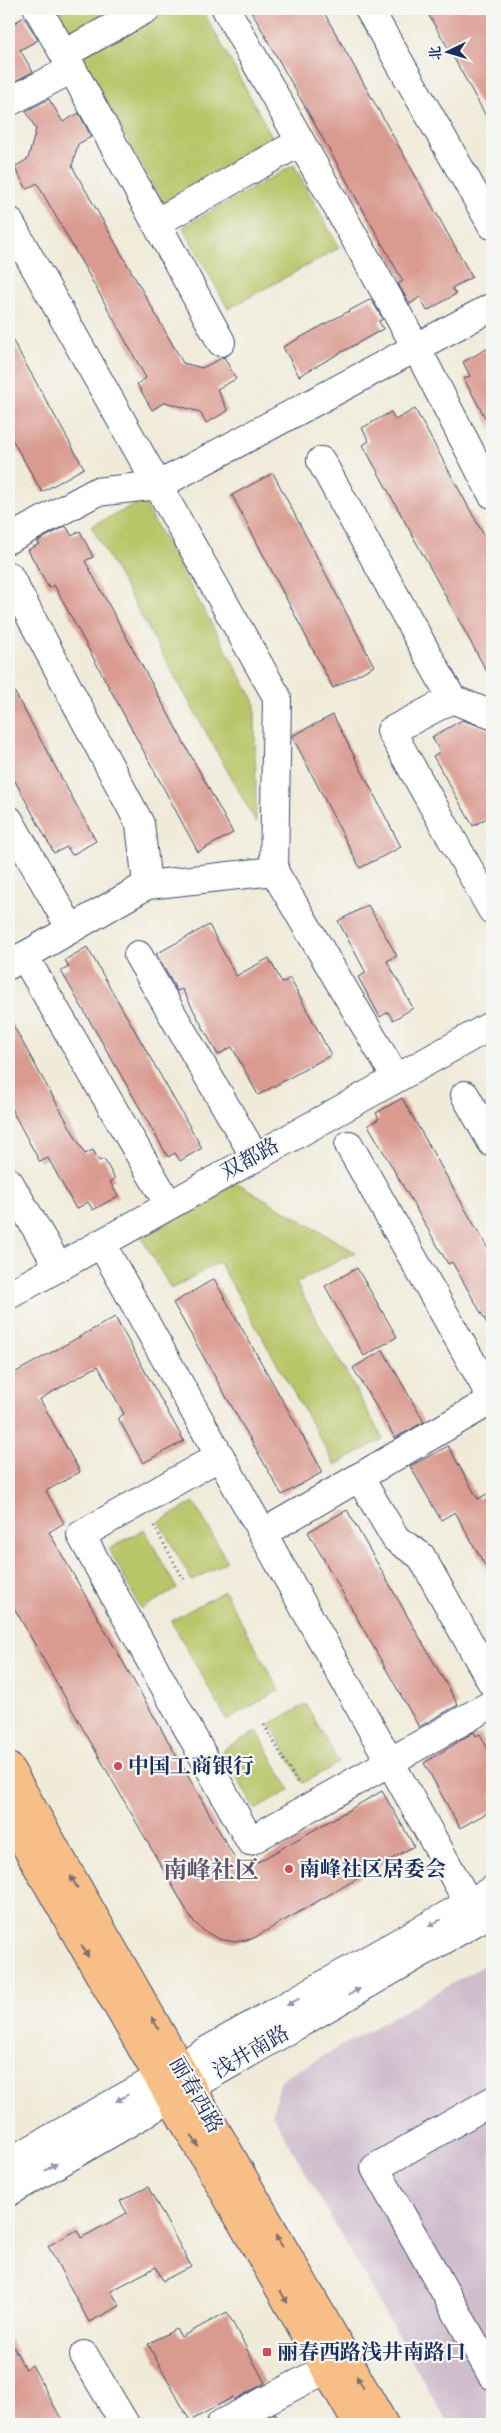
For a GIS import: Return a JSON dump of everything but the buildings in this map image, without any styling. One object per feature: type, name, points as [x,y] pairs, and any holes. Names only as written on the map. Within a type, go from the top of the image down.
[{"type":"main road","name":"丽春西路","points":[[9,1767],[326,2369],[357,2424]]},
{"type":"main road","name":"丽春西路","points":[[9,1817],[175,2082],[384,2424]]},
{"type":"street","points":[[38,9],[221,342]]},
{"type":"street","points":[[9,102],[146,9]]},
{"type":"street","points":[[226,9],[416,347],[492,494]]},
{"type":"street","points":[[369,9],[492,225]]},
{"type":"street","points":[[156,223],[300,142]]},
{"type":"street","points":[[9,221],[277,697],[274,871],[396,1078]]},
{"type":"street","points":[[9,539],[96,492],[159,485],[492,306]]},
{"type":"street","points":[[321,461],[452,699],[492,715]]},
{"type":"street","points":[[9,576],[140,824],[146,885]]},
{"type":"street","points":[[452,699],[391,731],[492,910]]},
{"type":"street","points":[[9,820],[71,929]]},
{"type":"street","points":[[168,1205],[16,960],[146,885],[274,871]]},
{"type":"street","points":[[138,955],[255,1157]]},
{"type":"street","name":"双都路","points":[[9,1295],[492,1025]]},
{"type":"street","points":[[465,1095],[492,1143]]},
{"type":"street","points":[[263,1533],[492,1399],[349,1145]]},
{"type":"street","points":[[9,1182],[58,1266]]},
{"type":"street","points":[[101,1243],[390,1762],[480,1912]]},
{"type":"street","points":[[220,1456],[80,1535],[250,1841],[492,1704]]},
{"type":"street","points":[[360,1477],[396,1539],[421,1556],[492,1683]]},
{"type":"street","name":"浅井南路","points":[[9,2162],[175,2082],[480,1912],[492,1890]]},
{"type":"street","name":"浅井南路","points":[[9,2192],[175,2082]]},
{"type":"street","points":[[492,2101],[375,2168],[492,2375]]},
{"type":"street","points":[[84,2355],[125,2424]]},
{"type":"street","points":[[221,2424],[326,2369]]},
{"type":"path","points":[[140,1501],[185,1582]]},
{"type":"path","points":[[264,1725],[310,1807]]},
{"type":"shaded area","points":[[492,1961],[492,2424],[448,2424],[272,2114],[281,2080]]},
{"type":"green space","points":[[41,9],[115,9],[59,41]]},
{"type":"green space","points":[[166,9],[202,9],[276,144],[164,206],[81,56]]},
{"type":"green space","points":[[294,165],[339,248],[228,309],[183,227]]},
{"type":"green space","points":[[143,501],[255,702],[256,822],[91,526]]},
{"type":"green space","points":[[234,1181],[355,1252],[296,1283],[383,1439],[335,1465],[219,1262],[171,1289],[140,1235]]},
{"type":"green space","points":[[194,1502],[227,1561],[192,1581],[159,1522]]},
{"type":"green space","points":[[144,1529],[177,1589],[141,1609],[109,1549]]},
{"type":"green space","points":[[224,1591],[279,1690],[227,1720],[171,1621]]},
{"type":"green space","points":[[306,1704],[339,1763],[303,1783],[270,1724]]},
{"type":"green space","points":[[257,1731],[290,1790],[255,1810],[222,1750]]},
{"type":"place","name":"中国工商银行","points":[[118,1766]]},
{"type":"place","name":"南峰社区居委会","points":[[289,1869]]},
{"type":"place","name":"丽春西路浅井南路口","points":[[267,2352]]},
{"type":"district","name":"南峰社区","points":[[211,1870]]}]
